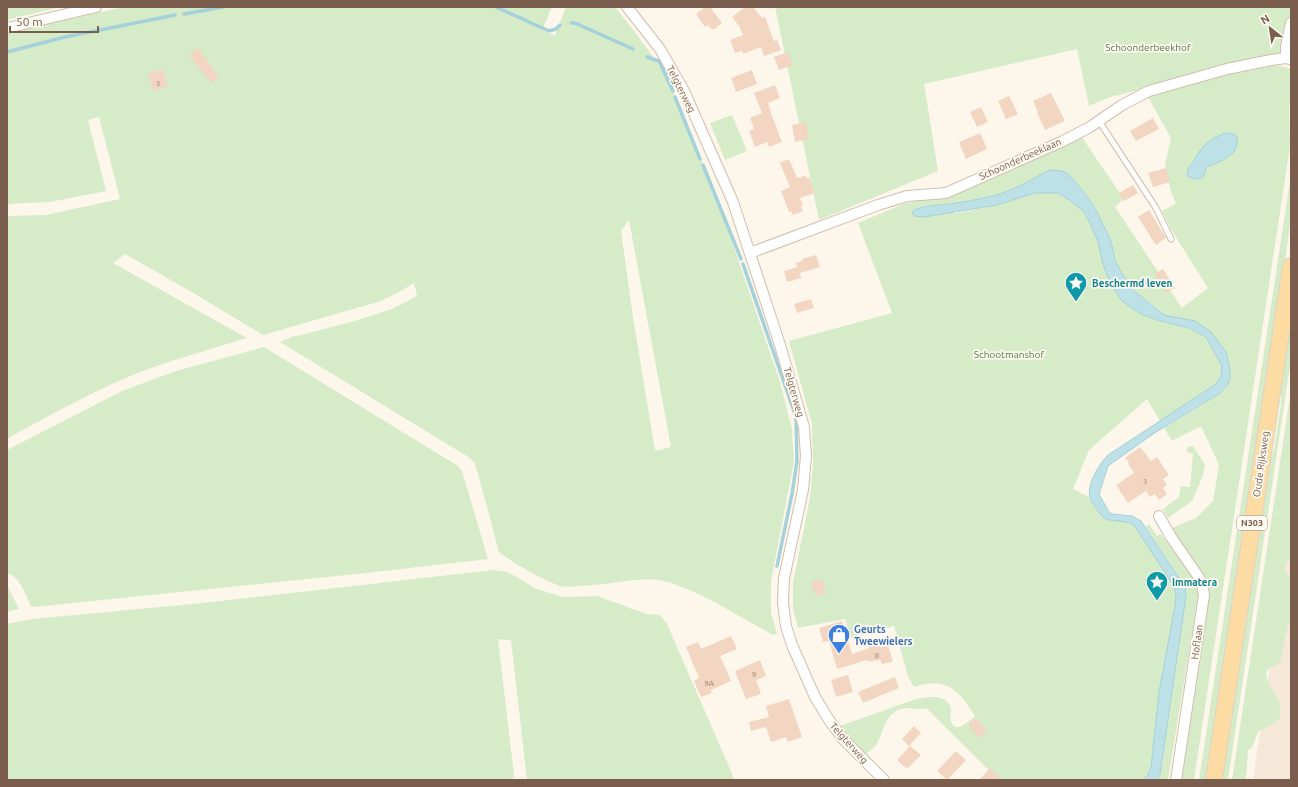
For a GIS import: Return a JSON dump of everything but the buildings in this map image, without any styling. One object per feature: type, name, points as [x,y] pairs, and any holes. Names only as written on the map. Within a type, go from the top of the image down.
[{"type":"main road","name":"Oude Rijksweg","points":[[1214,780],[1291,266]]},
{"type":"street","points":[[7,28],[96,7]]},
{"type":"street","name":"Telgterweg","points":[[627,7],[660,49],[684,91],[733,202],[780,345],[804,427],[806,456],[803,490],[784,578],[783,603],[786,626],[792,645],[828,720],[843,739],[884,780]]},
{"type":"street","name":"Schoonderbeeklaan","points":[[750,253],[878,205],[907,196],[946,193],[1090,127],[1122,105],[1149,91],[1227,69],[1289,58],[1286,47],[1291,23]]},
{"type":"street","name":"Hoflaan","points":[[1159,516],[1171,537],[1202,583],[1204,595],[1176,780]]},
{"type":"lane","points":[[1099,121],[1156,208],[1171,239]]},
{"type":"shaded area","points":[[1291,514],[1291,780],[1253,780],[1268,680]]},
{"type":"green space","points":[[7,7],[60,7],[7,20]]},
{"type":"green space","points":[[124,7],[552,7],[543,28],[540,29],[555,36],[566,7],[615,7],[657,62],[674,94],[716,195],[780,382],[792,429],[794,462],[771,581],[771,613],[777,634],[773,635],[690,590],[663,581],[644,579],[585,586],[560,586],[520,566],[499,552],[475,464],[470,458],[280,342],[291,337],[358,320],[392,309],[417,296],[414,283],[381,301],[263,335],[125,254],[113,263],[247,338],[132,375],[96,391],[8,438],[7,441],[7,216],[46,215],[120,199],[99,117],[88,120],[106,191],[50,202],[7,204],[7,34]],"holes":[[[629,220],[671,447],[655,451],[633,317],[621,231]]]},
{"type":"green space","name":"Schoonderbeekhof","points":[[775,7],[1291,7],[1291,17],[1286,52],[1115,95],[1089,106],[1077,49],[924,84],[938,171],[819,220]]},
{"type":"green space","name":"Schootmanshof","points":[[1273,64],[1291,69],[1289,110],[1290,146],[1194,780],[1180,780],[1196,671],[1201,573],[1172,528],[1196,518],[1213,501],[1219,465],[1201,426],[1172,441],[1164,428],[1209,401],[1225,388],[1229,382],[1230,370],[1195,321],[1164,315],[1134,291],[1121,272],[1115,260],[1111,241],[1097,212],[1084,192],[1030,180],[1015,189],[994,196],[950,204],[918,207],[957,213],[997,205],[1035,193],[1057,193],[1071,201],[1084,212],[1098,242],[1103,264],[1141,314],[1157,320],[1189,328],[1206,337],[1222,366],[1221,376],[1216,384],[1160,421],[1147,399],[1089,450],[1073,489],[1089,497],[1097,510],[1134,525],[1173,585],[1176,594],[1159,692],[1151,767],[1144,780],[999,780],[926,708],[904,708],[895,711],[888,719],[876,745],[866,754],[850,739],[840,726],[916,699],[931,697],[946,700],[951,709],[950,720],[956,727],[962,726],[975,716],[957,692],[943,684],[925,684],[914,687],[908,676],[894,626],[851,638],[845,619],[798,628],[793,609],[793,583],[810,498],[813,463],[812,424],[789,341],[892,313],[858,223],[906,203],[942,197],[1081,136],[1124,199],[1115,207],[1182,308],[1208,288],[1172,231],[1162,211],[1176,204],[1171,192],[1165,164],[1171,138],[1148,97],[1234,71]],"holes":[[[1206,144],[1232,154],[1207,167],[1205,173],[1188,168]]]},
{"type":"green space","points":[[732,115],[747,151],[725,160],[710,123]]},
{"type":"green space","points":[[1291,174],[1291,217],[1285,262],[1206,780],[1199,780]]},
{"type":"green space","points":[[1291,312],[1291,359],[1228,780],[1220,780],[1266,474],[1274,449],[1281,404],[1281,378]]},
{"type":"green space","points":[[264,347],[458,466],[462,471],[488,559],[366,573],[34,607],[31,606],[19,582],[12,575],[7,573],[7,450],[122,391],[176,371]]},
{"type":"green space","points":[[1291,390],[1291,557],[1286,563],[1285,570],[1291,581],[1291,616],[1285,636],[1281,660],[1278,664],[1269,668],[1266,673],[1268,682],[1279,701],[1281,716],[1276,722],[1258,732],[1252,748],[1248,750],[1246,780],[1232,780]]},
{"type":"green space","points":[[1189,446],[1194,447],[1205,465],[1203,475],[1192,501],[1168,518],[1163,509],[1179,497],[1181,486],[1190,487],[1193,454],[1187,452]]},
{"type":"green space","points":[[1149,524],[1157,536],[1161,534],[1193,578],[1199,590],[1168,780],[1157,780],[1160,774],[1186,596],[1185,587],[1146,527]]},
{"type":"green space","points":[[493,570],[507,572],[536,589],[563,597],[597,596],[647,614],[660,615],[667,624],[734,780],[527,780],[511,640],[498,639],[514,775],[513,780],[7,780],[7,624],[32,619],[203,603]]},
{"type":"green space","points":[[7,585],[19,609],[7,612]]},
{"type":"water","points":[[1226,133],[1234,134],[1237,138],[1236,148],[1233,152],[1221,161],[1207,167],[1203,177],[1195,179],[1187,176],[1188,168],[1203,147],[1209,141]]},
{"type":"water","points":[[1049,170],[1062,171],[1068,174],[1084,192],[1097,212],[1111,241],[1115,260],[1121,272],[1134,291],[1164,315],[1195,321],[1211,332],[1226,352],[1230,370],[1230,379],[1228,384],[1219,394],[1156,432],[1108,466],[1099,494],[1109,512],[1112,514],[1132,516],[1141,521],[1185,587],[1186,596],[1160,774],[1157,780],[1144,780],[1151,767],[1159,692],[1176,594],[1173,585],[1134,525],[1103,517],[1091,500],[1089,492],[1092,481],[1101,463],[1108,455],[1216,384],[1221,376],[1222,366],[1206,337],[1189,328],[1157,320],[1141,314],[1122,301],[1110,283],[1103,264],[1098,242],[1084,212],[1071,201],[1058,193],[1035,193],[997,205],[924,217],[914,216],[912,212],[925,206],[950,204],[1000,194],[1022,185]]},
{"type":"waterway","points":[[184,14],[223,7]]},
{"type":"waterway","points":[[496,7],[549,31],[556,29],[560,25]]},
{"type":"waterway","points":[[7,52],[65,37],[175,15]]},
{"type":"waterway","points":[[571,23],[575,23],[633,49]]},
{"type":"waterway","points":[[647,57],[659,61],[673,91]]},
{"type":"waterway","points":[[675,97],[700,159]]},
{"type":"waterway","points":[[703,165],[741,259]]},
{"type":"waterway","points":[[743,264],[796,417],[797,461],[792,494],[777,566]]},
{"type":"place","name":"Beschermd leven","points":[[1076,302]]},
{"type":"place","name":"Immatera","points":[[1157,602]]},
{"type":"place","name":"Geurts Tweewielers","points":[[839,654]]}]
